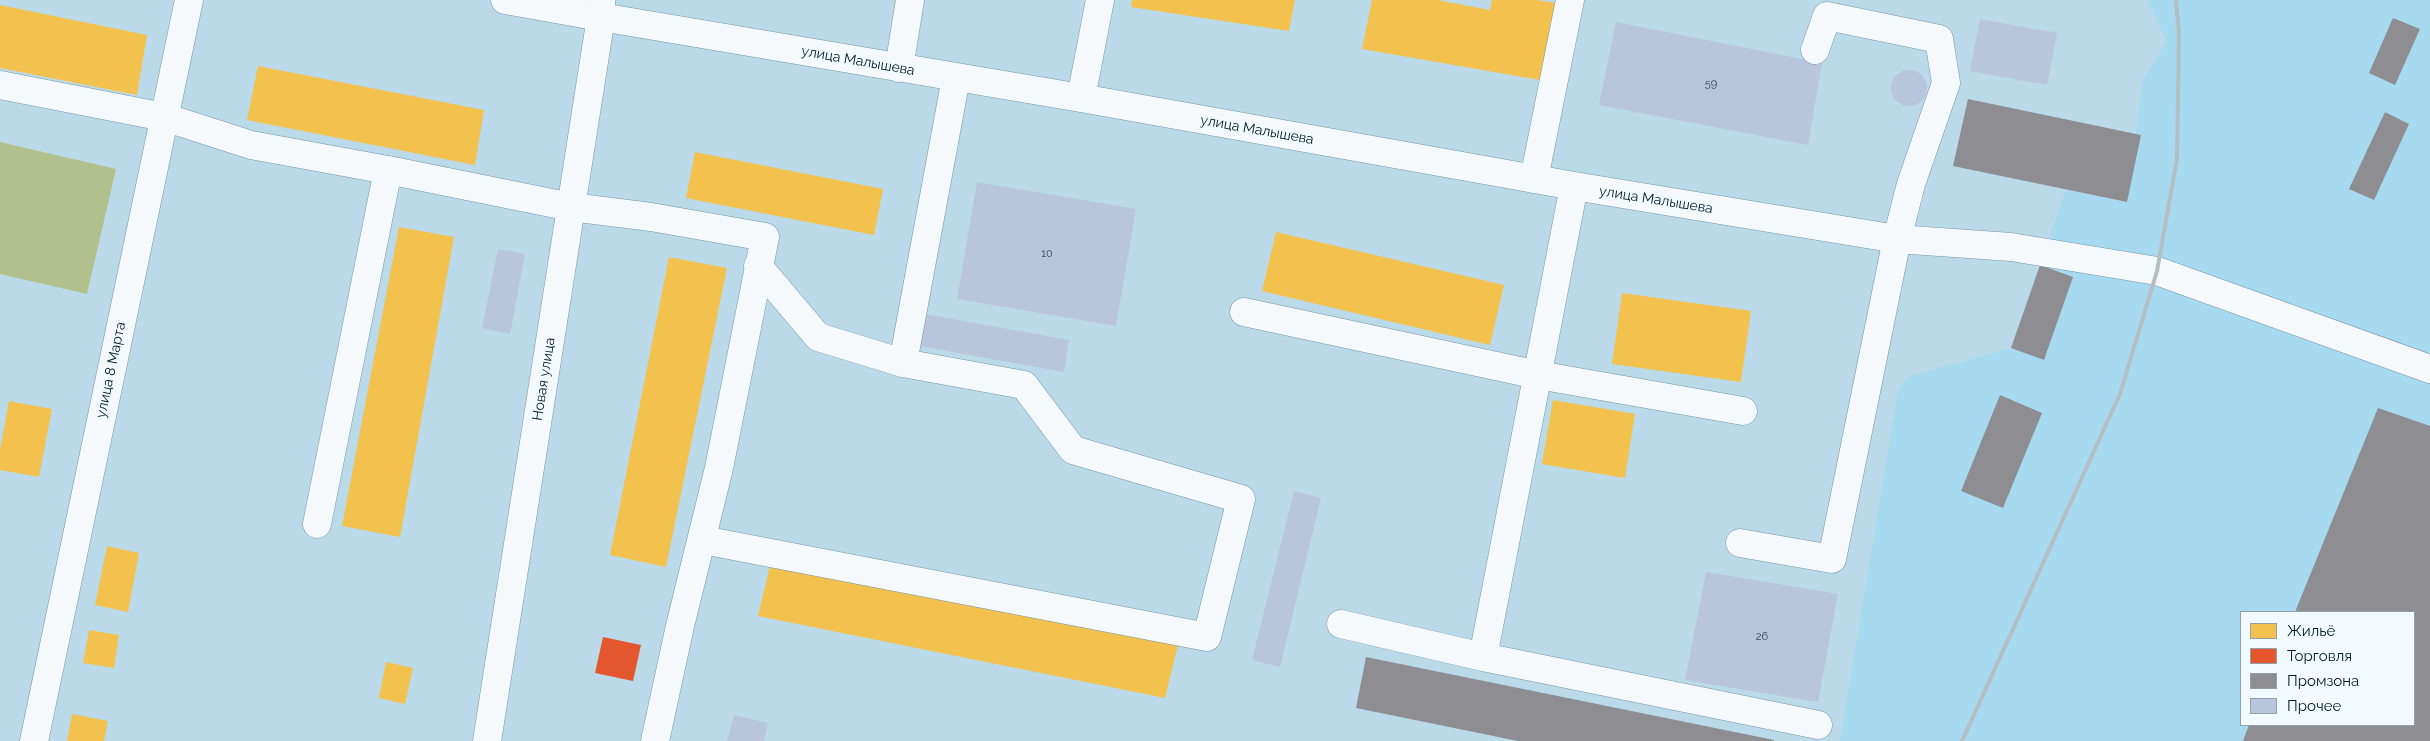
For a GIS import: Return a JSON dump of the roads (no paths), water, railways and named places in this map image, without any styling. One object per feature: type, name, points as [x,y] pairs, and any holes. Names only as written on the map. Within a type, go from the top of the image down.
[{"type":"street","name":"улица 8 Марта","points":[[34,741],[188,0]]},
{"type":"street","name":"улица Малышева","points":[[505,0],[601,8],[900,68],[1081,98],[1628,195],[1897,239],[2012,247],[2157,271],[2430,369]]},
{"type":"street","points":[[900,68],[910,0]]},
{"type":"street","points":[[1081,98],[1100,0]]},
{"type":"street","points":[[1534,179],[1570,0]]},
{"type":"street","name":"Новая улица","points":[[487,741],[601,8]]},
{"type":"street","points":[[1740,542],[1832,559],[1897,239],[1910,184],[1946,83],[1939,39],[1827,16],[1815,50]]},
{"type":"street","points":[[903,364],[956,78]]},
{"type":"street","points":[[0,85],[164,117],[251,146],[382,169]]},
{"type":"street","points":[[317,524],[388,170],[571,207],[651,217],[765,237],[732,410],[703,540],[680,626],[655,741]]},
{"type":"street","points":[[1483,657],[1574,186]]},
{"type":"street","points":[[703,540],[1197,635],[1241,499],[1073,450],[1024,385],[903,364],[818,337],[758,266]]},
{"type":"street","points":[[1244,312],[1538,375],[1743,411]]},
{"type":"street","points":[[1341,624],[1483,657],[1818,725]]},
{"type":"railway","points":[[1962,741],[2120,394],[2157,271],[2177,159],[2179,34],[2176,0]]}]
